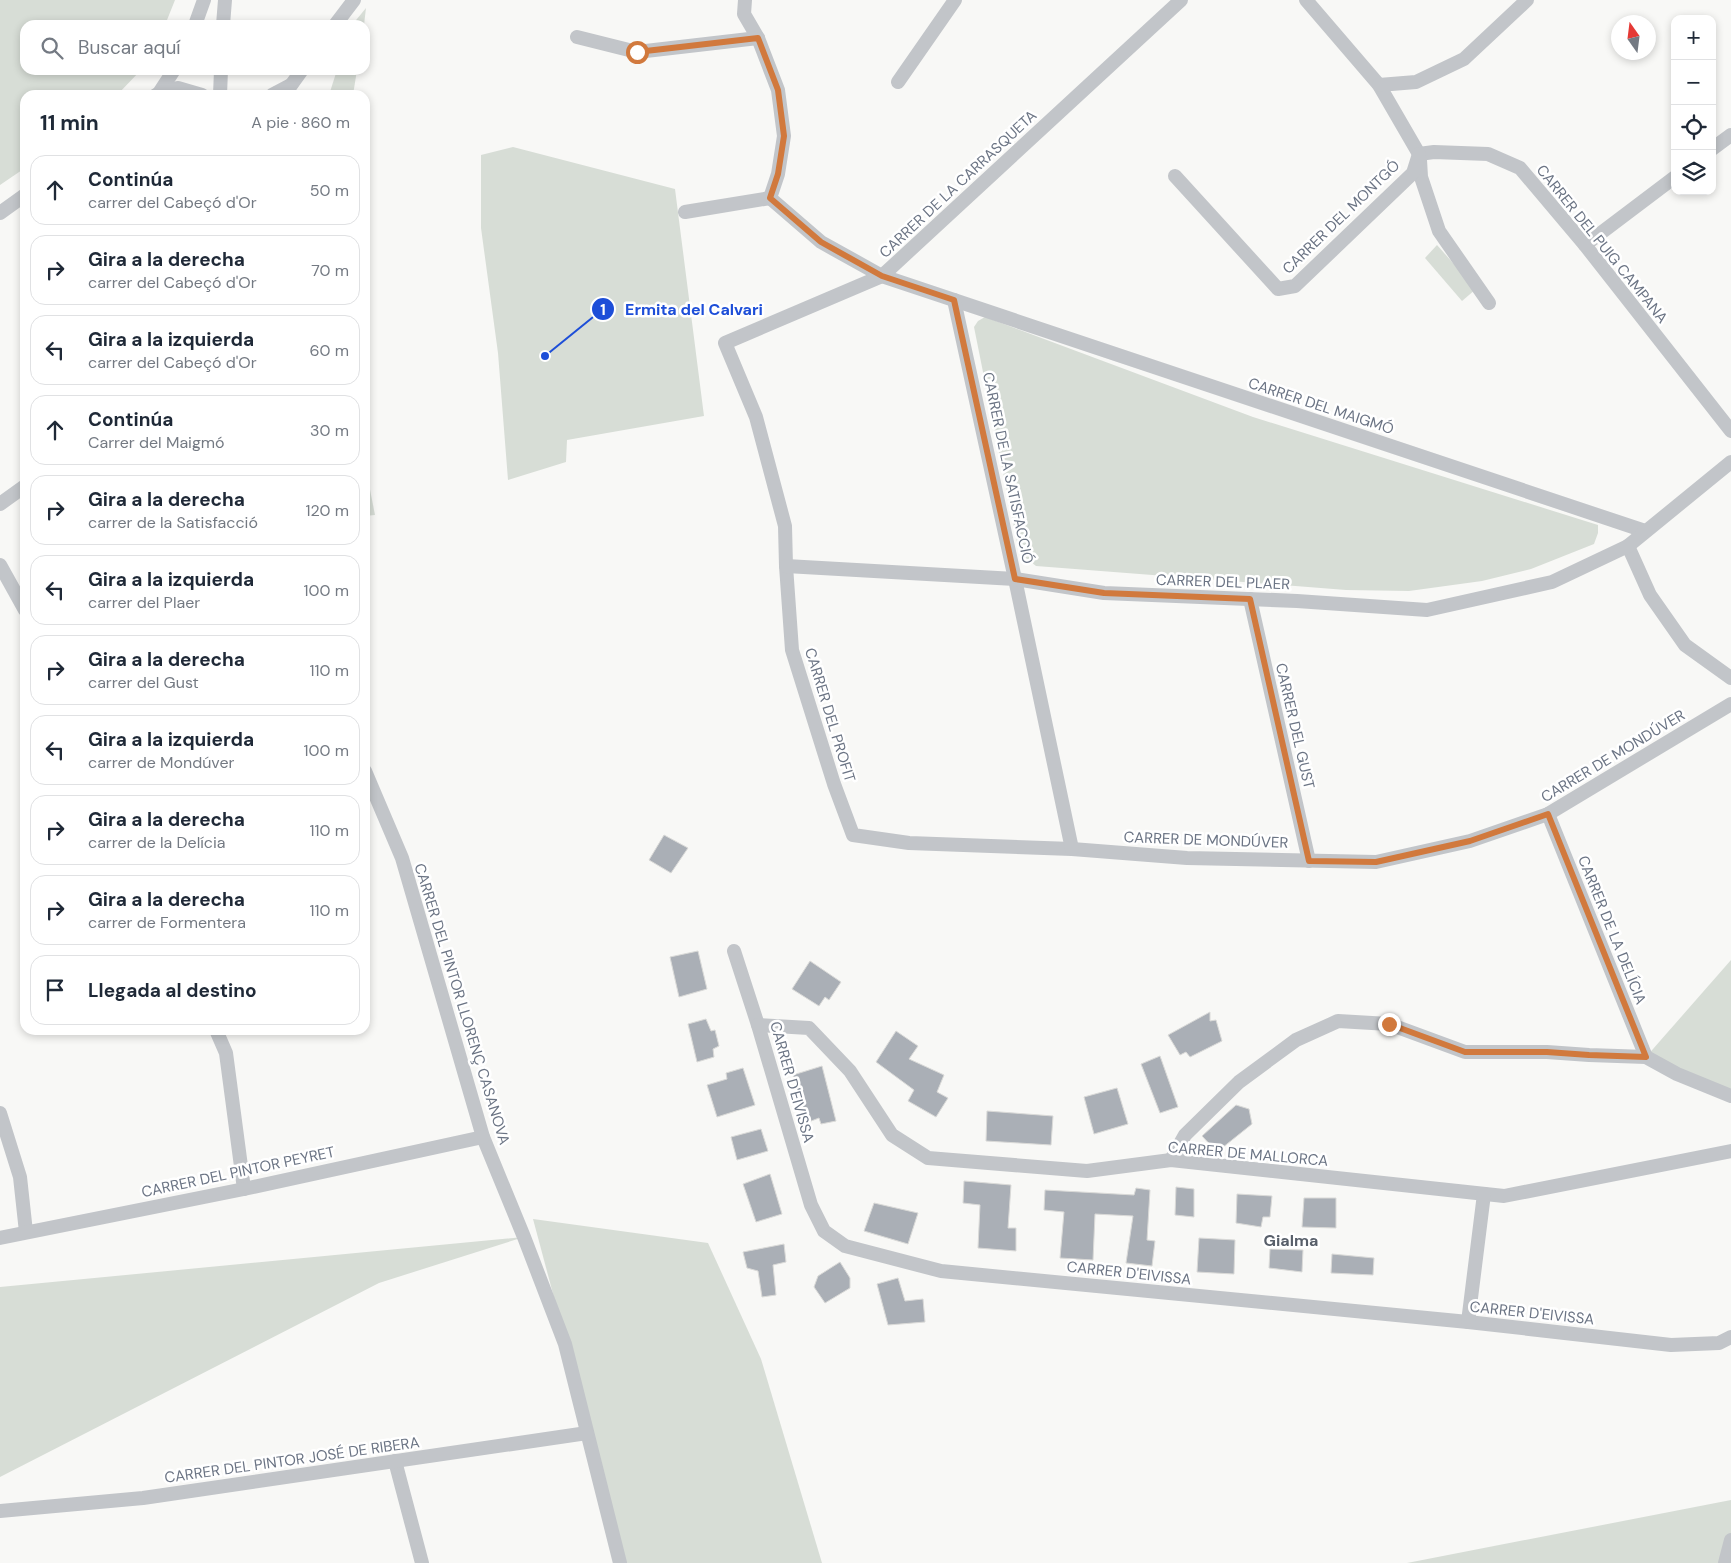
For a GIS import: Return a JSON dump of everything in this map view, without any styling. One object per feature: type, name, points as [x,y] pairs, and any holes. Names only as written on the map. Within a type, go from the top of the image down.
[{"type":"street","points":[[197,20],[204,0]]},
{"type":"street","points":[[223,20],[225,0]]},
{"type":"street","points":[[339,20],[354,0]]},
{"type":"street","points":[[685,212],[770,198],[778,174],[784,136],[778,90],[758,38],[744,14],[745,0]]},
{"type":"street","points":[[898,82],[955,0]]},
{"type":"street","name":"CARRER DE LA CARRASQUETA","points":[[725,343],[882,276],[1181,0]]},
{"type":"street","points":[[1306,0],[1379,85],[1419,154],[1421,177],[1439,231],[1489,303]]},
{"type":"street","points":[[1379,85],[1416,82],[1464,59],[1527,0]]},
{"type":"street","points":[[577,37],[637,52],[758,38]]},
{"type":"street","points":[[161,90],[171,75]]},
{"type":"street","points":[[220,90],[221,75]]},
{"type":"street","points":[[288,90],[298,75]]},
{"type":"street","points":[[171,90],[178,88],[185,90]]},
{"type":"street","points":[[1716,146],[1731,135]]},
{"type":"street","name":"CARRER DEL PUIG CAMPANA","points":[[1419,154],[1434,152],[1488,154],[1520,168],[1585,244],[1731,431]]},
{"type":"street","name":"CARRER DEL MONTGÓ","points":[[1175,176],[1278,289],[1295,286],[1413,173],[1419,154]]},
{"type":"street","points":[[1585,244],[1671,180]]},
{"type":"street","name":"CARRER DEL MAIGMÓ","points":[[770,198],[821,242],[882,276],[1645,531]]},
{"type":"street","points":[[0,213],[20,199]]},
{"type":"street","name":"CARRER DE LA SATISFACCIÓ","points":[[954,300],[1072,849]]},
{"type":"street","name":"CARRER DEL PROFIT","points":[[725,343],[756,418],[785,526],[792,650],[834,784],[853,835]]},
{"type":"street","points":[[1645,531],[1731,462]]},
{"type":"street","points":[[0,504],[20,490]]},
{"type":"street","name":"CARRER DEL PLAER","points":[[786,566],[1015,579],[1104,593],[1250,599],[1427,610],[1552,582],[1628,546],[1645,531]]},
{"type":"street","points":[[1628,546],[1650,595],[1685,645],[1731,678]]},
{"type":"street","points":[[0,565],[20,601]]},
{"type":"street","name":"CARRER DEL GUST","points":[[1250,599],[1309,861]]},
{"type":"street","name":"CARRER DE MONDÚVER","points":[[853,835],[910,843],[1072,849],[1187,858],[1376,862],[1470,841],[1548,814],[1731,704]]},
{"type":"street","name":"CARRER DEL PINTOR LLORENÇ CASANOVA","points":[[370,783],[402,858],[483,1137],[565,1344],[620,1563]]},
{"type":"street","name":"CARRER DE LA DELÍCIA","points":[[1548,814],[1646,1057]]},
{"type":"street","name":"CARRER D'EIVISSA","points":[[734,951],[811,1205],[824,1231],[845,1246],[941,1271],[1468,1322],[1670,1345],[1719,1343],[1731,1338]]},
{"type":"street","points":[[1171,1160],[1185,1135],[1239,1082],[1296,1040],[1338,1021],[1389,1024],[1465,1052],[1547,1052],[1646,1057],[1677,1074],[1731,1096]]},
{"type":"street","name":"CARRER DE MALLORCA","points":[[758,1025],[808,1028],[850,1071],[892,1135],[928,1158],[1087,1171],[1171,1160],[1504,1196],[1731,1151]]},
{"type":"street","points":[[218,1035],[226,1053],[244,1189]]},
{"type":"street","points":[[0,1112],[20,1177],[26,1232]]},
{"type":"street","name":"CARRER DEL PINTOR PEYRET","points":[[0,1238],[244,1189],[483,1137]]},
{"type":"street","points":[[1468,1322],[1484,1194]]},
{"type":"street","name":"CARRER DEL PINTOR JOSÉ DE RIBERA","points":[[0,1511],[143,1498],[587,1433]]},
{"type":"street","points":[[394,1461],[422,1563]]},
{"type":"street","points":[[1725,1563],[1731,1540]]},
{"type":"shaded area","points":[[0,0],[175,0],[167,20],[20,20],[20,75],[136,75],[122,90],[20,90],[20,171],[0,185]]},
{"type":"shaded area","points":[[366,8],[365,20],[356,20]]},
{"type":"shaded area","points":[[335,75],[356,75],[354,90],[331,90]]},
{"type":"shaded area","points":[[513,147],[675,189],[704,416],[567,440],[566,462],[508,480],[498,353],[481,228],[481,155]]},
{"type":"shaded area","points":[[1437,245],[1476,289],[1462,301],[1425,258]]},
{"type":"shaded area","points":[[985,317],[1253,417],[1598,525],[1598,533],[1594,544],[1531,569],[1482,581],[1409,591],[1346,590],[1036,566],[1026,558],[1018,547],[974,327],[978,321]]},
{"type":"shaded area","points":[[370,490],[375,515],[370,516]]},
{"type":"shaded area","points":[[1731,960],[1731,1096],[1646,1057]]},
{"type":"shaded area","points":[[533,1219],[708,1243],[761,1359],[822,1563],[625,1563]]},
{"type":"shaded area","points":[[524,1237],[379,1283],[0,1477],[0,1287]]},
{"type":"shaded area","points":[[1731,1500],[1731,1563],[1407,1563]]},
{"type":"building","points":[[664,835],[688,848],[671,873],[649,860]]},
{"type":"building","points":[[698,951],[707,989],[679,997],[670,957]]},
{"type":"building","points":[[810,961],[841,982],[829,1000],[825,997],[819,1006],[792,989]]},
{"type":"building","points":[[1210,1012],[1210,1021],[1216,1020],[1222,1041],[1190,1057],[1186,1052],[1180,1055],[1168,1035]]},
{"type":"building","points":[[706,1019],[711,1031],[715,1030],[719,1046],[713,1049],[714,1057],[697,1062],[688,1024]]},
{"type":"building","points":[[896,1031],[918,1046],[909,1059],[944,1075],[937,1092],[948,1098],[936,1117],[908,1101],[914,1090],[876,1062]]},
{"type":"building","points":[[1160,1056],[1178,1107],[1160,1113],[1141,1064]]},
{"type":"building","points":[[822,1066],[836,1121],[821,1124],[819,1118],[806,1123],[793,1075]]},
{"type":"building","points":[[743,1068],[755,1105],[717,1117],[707,1085],[727,1079],[726,1073]]},
{"type":"building","points":[[1117,1088],[1128,1124],[1094,1134],[1084,1097]]},
{"type":"building","points":[[1236,1105],[1249,1109],[1252,1124],[1217,1152],[1202,1136]]},
{"type":"building","points":[[987,1111],[1053,1116],[1051,1145],[986,1141]]},
{"type":"building","points":[[761,1129],[768,1151],[737,1160],[731,1137]]},
{"type":"building","points":[[770,1174],[782,1214],[756,1222],[743,1184]]},
{"type":"building","points":[[964,1181],[1011,1185],[1008,1228],[1016,1228],[1016,1251],[978,1248],[980,1205],[963,1203]]},
{"type":"building","points":[[1176,1187],[1194,1189],[1194,1217],[1175,1215]]},
{"type":"building","points":[[1136,1188],[1150,1190],[1147,1240],[1155,1241],[1152,1266],[1126,1263],[1133,1216],[1095,1214],[1093,1260],[1060,1258],[1064,1212],[1044,1210],[1045,1190],[1134,1195]]},
{"type":"building","points":[[1237,1194],[1272,1196],[1270,1217],[1263,1217],[1261,1227],[1236,1223]]},
{"type":"building","points":[[1304,1198],[1336,1198],[1336,1228],[1302,1227]]},
{"type":"building","points":[[874,1203],[918,1213],[908,1244],[864,1231]]},
{"type":"building","points":[[1199,1238],[1235,1240],[1234,1274],[1197,1272]]},
{"type":"building","points":[[784,1244],[786,1262],[773,1265],[776,1295],[762,1297],[758,1271],[747,1268],[743,1252]]},
{"type":"building","points":[[1270,1249],[1303,1250],[1302,1272],[1269,1268]]},
{"type":"building","points":[[1332,1254],[1374,1258],[1373,1275],[1331,1273]]},
{"type":"building","points":[[840,1262],[850,1278],[850,1288],[825,1303],[814,1287],[818,1276]]},
{"type":"building","points":[[898,1278],[905,1301],[923,1299],[925,1322],[888,1325],[877,1284]]},
{"type":"place","name":"Ermita del Calvari","points":[[545,356]]},
{"type":"district","name":"Gialma","points":[[1291,1240]]},
{"type":"route","points":[[637,52],[758,38],[778,90],[784,136],[778,174],[770,198],[821,242],[882,276],[954,300],[1015,579],[1104,593],[1250,599],[1309,861],[1376,862],[1470,841],[1548,814],[1646,1057],[1547,1052],[1465,1052],[1389,1024]]}]
